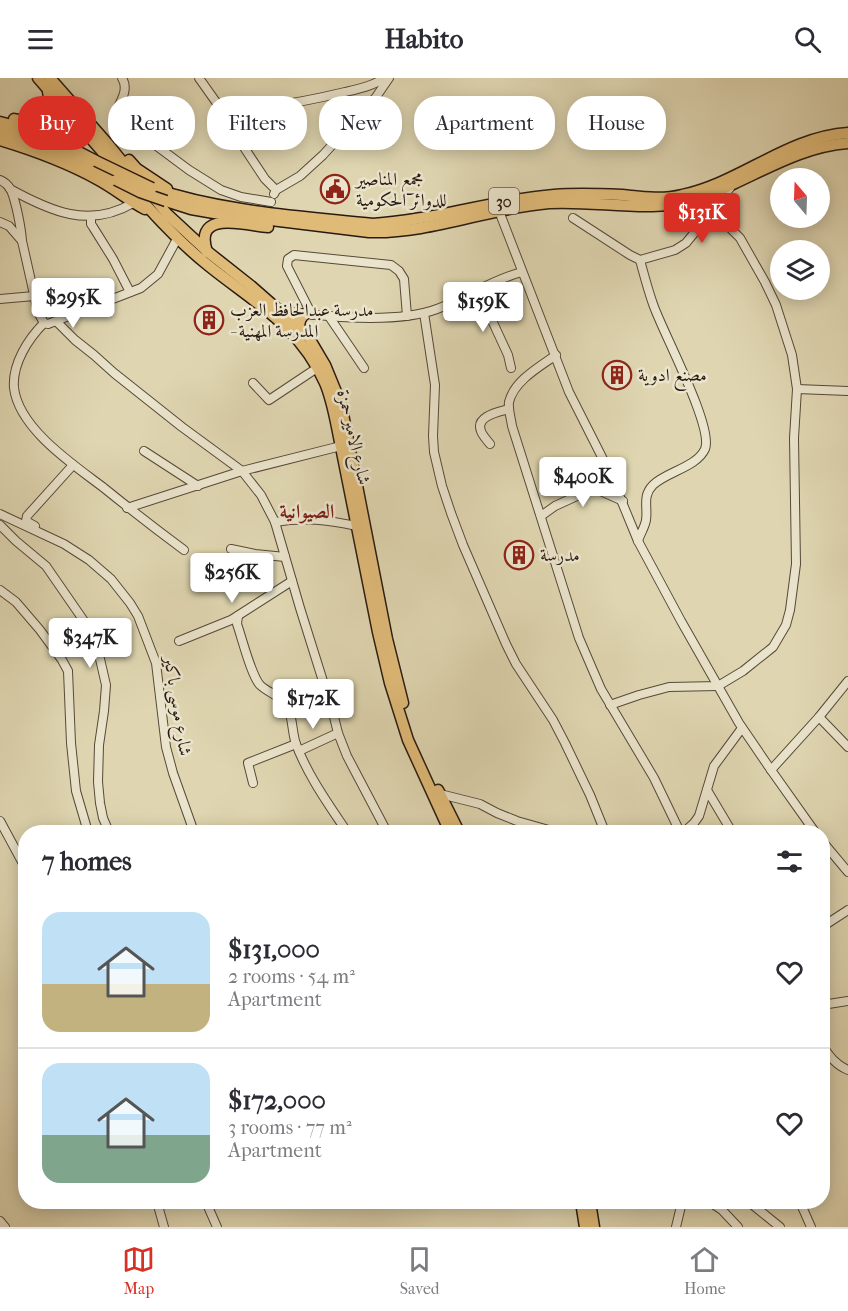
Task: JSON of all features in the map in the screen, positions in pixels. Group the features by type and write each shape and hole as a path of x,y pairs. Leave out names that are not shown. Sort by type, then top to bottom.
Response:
{"main road":[{"name":"شارع الامير حمزة","path":"38,78 49,83 168,214 286,325 309,353 326,385 331,401 378,632 394,698 408,740 447,825"},
{"path":"59,78 137,169 179,197"},
{"name":"شارع الامير حمزة","path":"49,83 107,157 177,239 209,266 280,311 309,338 317,351 340,404 396,675 412,730 456,825"},
{"path":"0,116 32,122 43,118 51,108 49,83"},
{"name":"30","path":"0,122 46,136 152,188 179,197 221,206 271,207 373,224 406,221 524,198 557,194 673,197 698,192 797,146 848,133"},
{"name":"30","path":"0,131 53,149 140,192 191,209 389,233 499,211 557,203 671,206 700,199 806,151 848,143"},
{"path":"0,140 56,159 98,179 133,203 153,213"},
{"path":"208,252 204,240 206,234 211,227 220,222 287,228 309,225"},
{"path":"300,329 299,322 302,316 308,315"},
{"path":"582,1209 585,1227"},
{"path":"591,1209 594,1227"}],"street":[{"path":"122,78 126,86 116,111 119,118 189,170 221,190 271,207 276,190 300,176 323,154 376,97 386,78"},
{"path":"199,78 212,96"},
{"path":"307,100 364,87 386,78"},
{"path":"246,150 265,179 276,190"},
{"path":"0,180 10,189 49,209 72,214 92,217 119,210 133,203"},
{"path":"573,218 640,260 681,247 734,184"},
{"path":"10,189 38,312 44,323"},
{"path":"499,211 569,392 623,501 638,541 742,728 807,823"},
{"path":"610,705 669,687 718,686 743,671 773,647 786,625 790,610 796,564 794,438 797,388 792,355 776,305 746,247 729,227 707,214"},
{"path":"92,217 91,224 130,292"},
{"path":"0,222 9,226 22,241"},
{"path":"44,323 57,322 141,288 158,274 177,239"},
{"path":"308,315 287,266 288,259 294,255 382,263 395,267 404,279 407,316"},
{"path":"638,541 646,522 645,500 653,484 695,459 703,453 706,446 706,435 697,406 653,304 640,260"},
{"path":"266,308 308,315 407,316 424,313 456,301 500,278 522,272"},
{"path":"478,290 508,355 511,368"},
{"path":"0,299 34,296"},
{"path":"424,313 435,385 434,452 442,486 462,545 516,664 553,720 602,825"},
{"path":"328,315 364,368"},
{"path":"57,322 114,374 242,471 261,495 275,522 338,733 347,756 383,825"},
{"path":"44,323 35,332 16,370 14,389 27,418 48,444 127,508 184,550"},
{"path":"556,355 519,384 513,392 509,409 512,426 579,638 601,689 681,825"},
{"path":"253,383 269,400 317,368"},
{"path":"797,388 848,391"},
{"path":"490,444 481,431 481,424 487,415 509,409"},
{"path":"127,508 242,471 341,446"},
{"path":"144,451 198,486"},
{"path":"47,536 26,521 27,516 73,465"},
{"path":"541,516 555,506 592,489 623,501"},
{"name":"شارع موسى باكير","path":"0,514 64,544 89,560 111,579 138,616 156,663 166,747 192,825"},
{"path":"275,522 315,519 357,526"},
{"path":"0,525 46,566 84,621 97,646 106,685 99,745 98,782 106,825"},
{"path":"231,549 285,557"},
{"path":"179,641 238,616 292,580"},
{"path":"0,590 16,602 40,630 68,671 76,791 86,825"},
{"path":"238,616 237,624 253,673 259,684 269,693 281,699 289,708 297,748 318,789 342,825"},
{"path":"771,770 848,681"},
{"path":"819,717 848,747"},
{"path":"692,825 699,816 714,766 742,728"},
{"path":"253,783 248,763 338,733"},
{"path":"707,790 728,825"},
{"path":"440,794 480,804 507,817 533,825"},
{"path":"0,821 18,854"},
{"path":"830,851 848,872"},
{"path":"830,922 848,910"},
{"path":"830,1004 848,1001"},
{"path":"830,1057 839,1066 848,1070"},
{"path":"160,1209 164,1227"},
{"path":"209,1209 217,1227"},
{"path":"676,1227 680,1209"},
{"path":"720,1209 738,1227"},
{"path":"758,1209 780,1227"},
{"path":"803,1209 811,1227"},
{"path":"0,1221 5,1227"}],"place":[{"name":"مجمع المناصير للدوائر الحكومية","path":"335,189"},
{"name":"مدرسة عبدالحافظ العزب - المدرسة المهنية","path":"209,320"},
{"name":"مصنع ادوية","path":"617,375"},
{"name":"مدرسة","path":"519,555"}],"district":[{"name":"الصيوانية","path":"307,511"}]}
